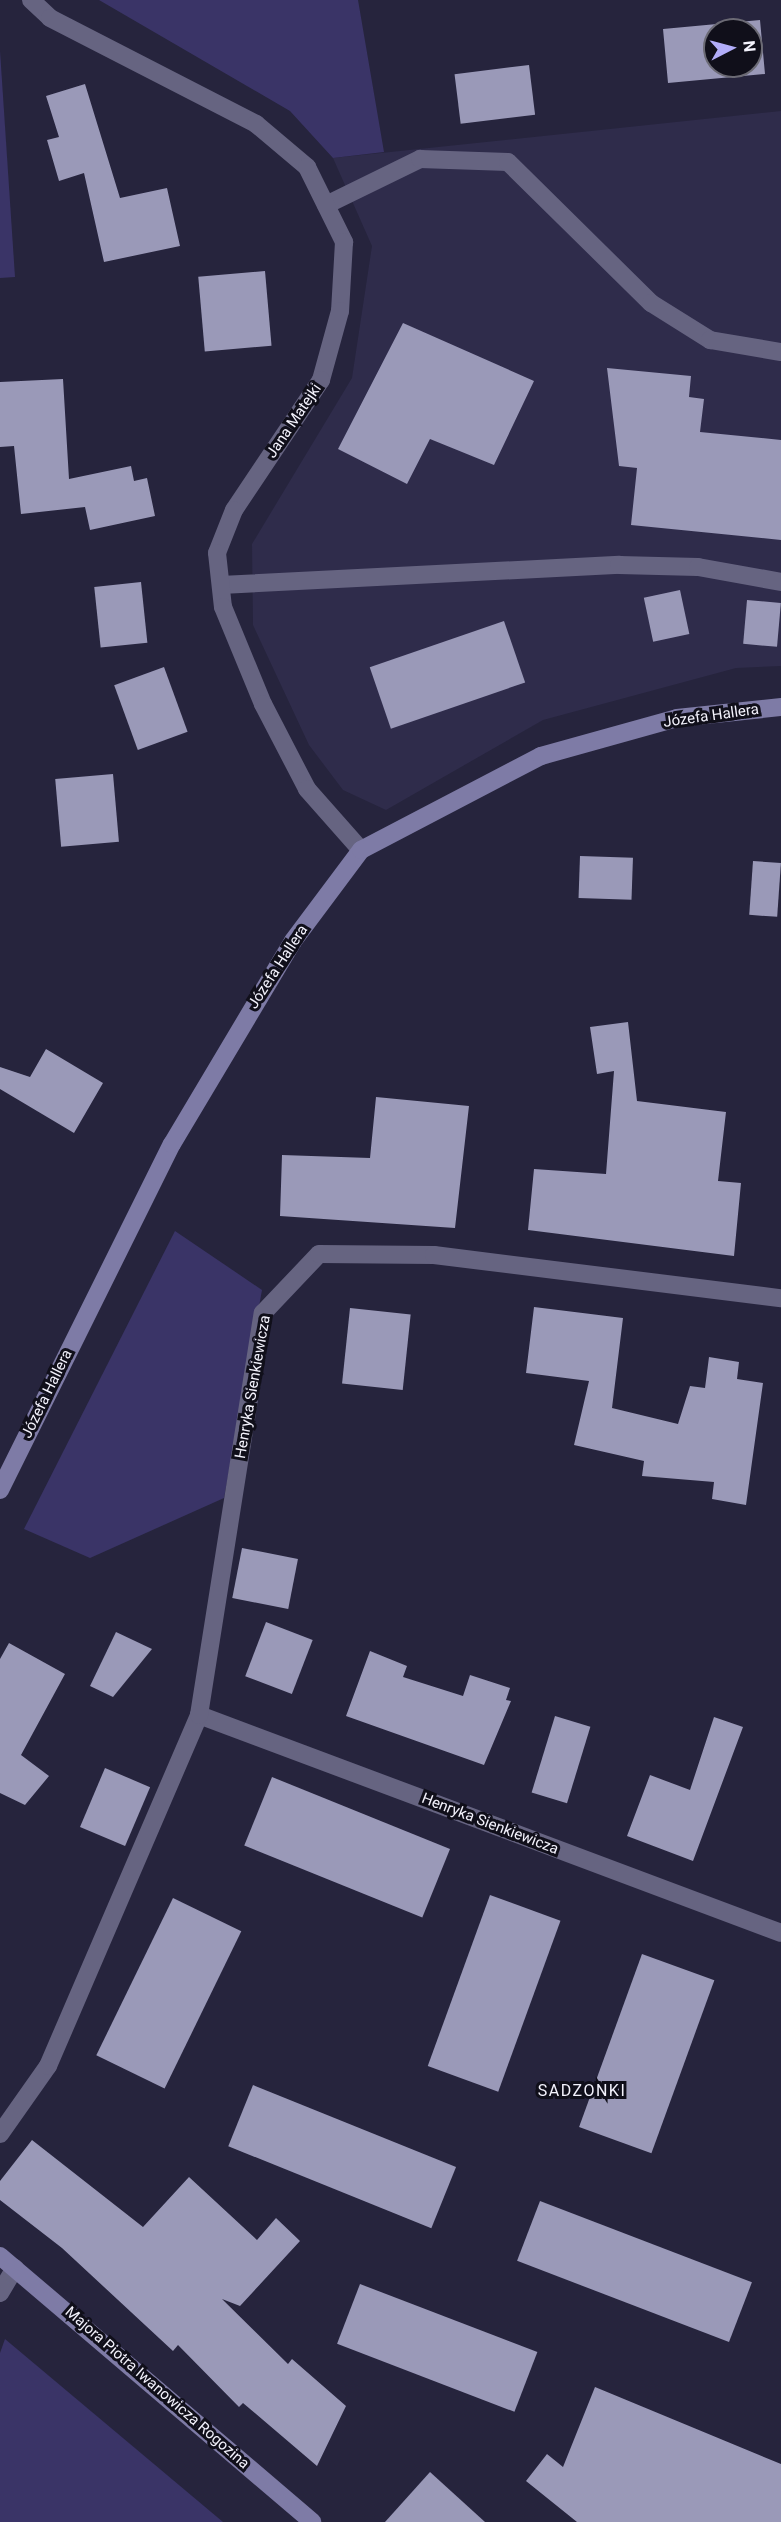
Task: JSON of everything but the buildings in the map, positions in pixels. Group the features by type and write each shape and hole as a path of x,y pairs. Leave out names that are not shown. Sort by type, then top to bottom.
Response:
{"street":[{"name":"Jana Matejki","path":"31,0 50,18 256,123 308,167 344,242 340,311 321,381 234,510 217,553 223,607 263,704 307,789 361,850"},
{"path":"326,205 420,159 508,162 651,303 710,340 781,352"},
{"path":"221,585 620,565 698,567 781,582"},
{"name":"Józefa Hallera","path":"0,1490 171,1144 293,941 361,850 541,756 677,718 781,707"},
{"name":"Henryka Sienkiewicza","path":"0,2134 48,2066 199,1715 263,1313 319,1254 434,1255 781,1298"},
{"name":"Henryka Sienkiewicza","path":"199,1715 781,1933"},
{"name":"Majora Piotra Iwanowicza Rogozina","path":"0,2256 312,2522"},
{"path":"0,2293 15,2268"}],"shaded area":[{"path":"99,0 358,0 384,152 333,158 290,111"},
{"path":"0,51 15,277 0,278"},
{"path":"781,111 781,666 736,668 543,720 386,810 343,790 309,745 253,625 252,544 352,378 372,246 333,158"},
{"path":"175,1231 262,1290 224,1498 90,1558 24,1529"},
{"path":"5,2339 223,2522 0,2522 0,2353"}],"district":[{"name":"SADZONKI","path":"582,2091"}]}
